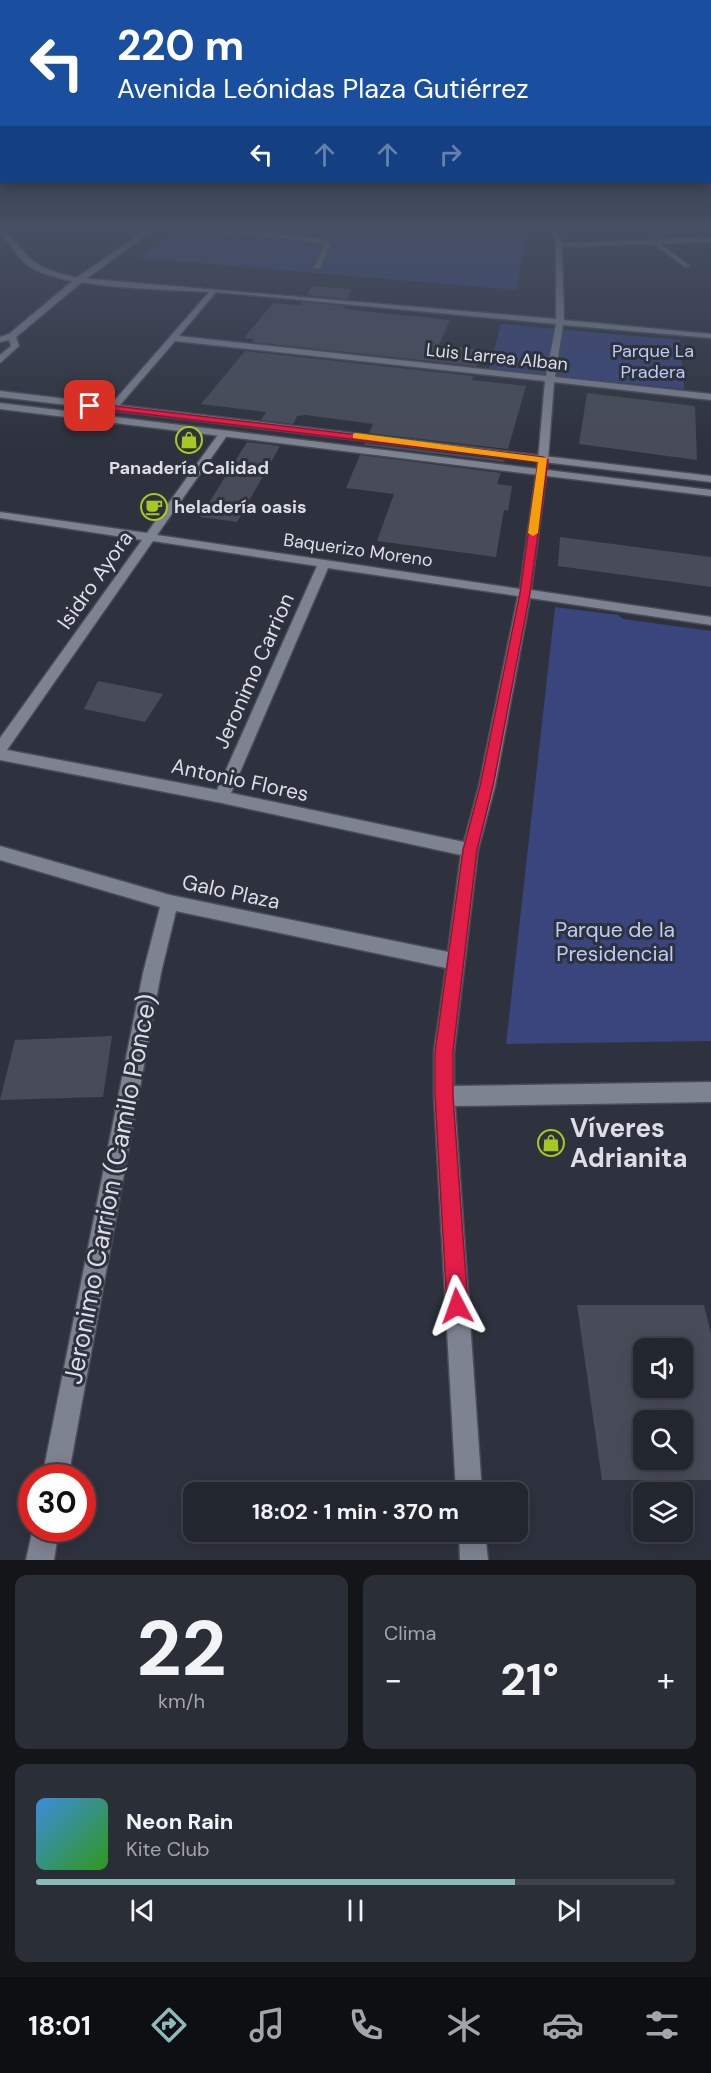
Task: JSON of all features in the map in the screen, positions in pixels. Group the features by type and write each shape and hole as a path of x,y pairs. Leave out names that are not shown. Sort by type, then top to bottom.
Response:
{"street":[{"path":"0,340 12,336 54,301"},
{"path":"104,418 205,301"},
{"path":"331,301 711,336"},
{"path":"468,1482 444,1096 444,1052 470,850 487,786 525,593 542,467 550,380 560,322 560,301"},
{"path":"0,360 15,346 12,336"},
{"name":"Luis Larrea Alban","path":"172,338 711,397"},
{"path":"0,394 112,409 318,431 711,494"},
{"path":"0,405 223,434 542,467 711,479"},
{"name":"Isidro Ayora","path":"0,749 223,434"},
{"name":"Baquerizo Moreno","path":"0,515 711,621"},
{"name":"Jeronimo Carrion","path":"222,797 324,563"},
{"path":"0,720 17,723"},
{"name":"Antonio Flores","path":"0,754 222,797 470,850"},
{"name":"Galo Plaza","path":"0,853 170,902 455,962"},
{"name":"Jeronimo Carrion (Camilo Ponce)","path":"58,1464 152,973 170,902"},
{"path":"444,1096 711,1092"},
{"path":"40,1560 43,1542"},
{"path":"473,1542 474,1560"}],"green space":[{"name":"Parque La Pradera","path":"501,324 680,340 684,389 489,369"},
{"name":"Parque de la Presidencial","path":"555,607 711,631 711,1041 506,1044"}],"building":[{"path":"302,302 345,306 344,309 450,320 439,345 484,350 477,366 252,342 254,339 244,338 273,303 300,305"},
{"path":"245,351 473,376 472,380 526,386 508,449 369,433 373,424 306,415 297,416 293,424 261,420 266,412 201,404"},
{"path":"587,393 695,406 697,460 579,444"},
{"path":"247,442 280,446 237,522 200,517"},
{"path":"365,443 505,460 504,462 364,445"},
{"path":"360,455 501,473 497,484 512,486 508,511 504,510 496,557 377,541 394,494 346,488"},
{"path":"560,537 711,557 711,587 558,566"},
{"path":"98,681 163,694 145,722 84,709"},
{"path":"112,1036 103,1097 0,1100 15,1040"},
{"path":"577,1305 704,1305 711,1334 711,1480 602,1480"}],"slow traffic":[{"path":"356,436 543,460 533,533"}],"place":[{"name":"Panadería Calidad","path":"189,440"},
{"name":"heladería oasis","path":"154,507"},
{"name":"Víveres Adrianita","path":"551,1143"}],"route":[{"path":"90,406 318,431 543,460 525,593 487,786 470,850 444,1052 444,1096 457,1306"}]}
